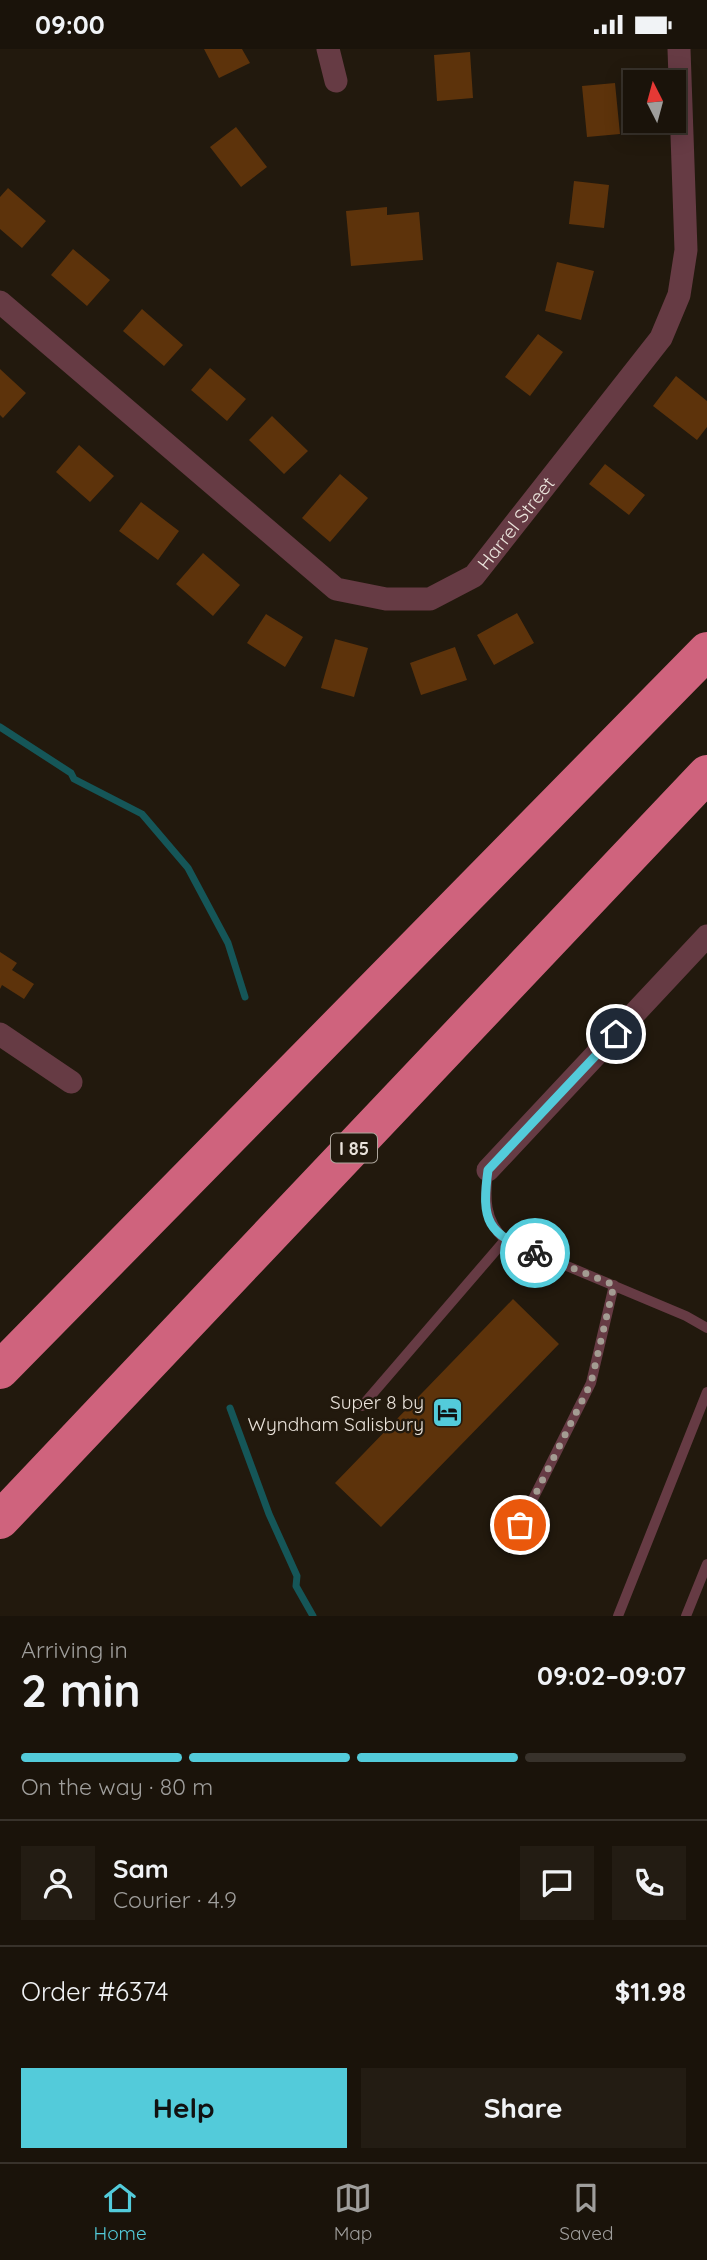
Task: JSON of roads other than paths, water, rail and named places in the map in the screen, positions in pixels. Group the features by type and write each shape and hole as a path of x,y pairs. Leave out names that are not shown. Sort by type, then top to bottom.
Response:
{"highway":[{"path":"0,1370 707,651"},
{"name":"I 85","path":"0,1520 707,774"}],"street":[{"path":"328,49 336,81"},
{"name":"Harrel Street","path":"0,302 336,589 386,599 430,599 474,576 661,338 679,295 686,250 679,49"},
{"path":"488,1170 707,936"},
{"path":"0,1034 71,1082"}],"lane":[{"path":"488,1170 487,1212 493,1229 505,1240 686,1316 707,1328"},
{"path":"362,1405 505,1240"},
{"path":"520,1525 591,1383 614,1285"},
{"path":"618,1616 707,1392"},
{"path":"686,1616 707,1564"}],"waterway":[{"path":"0,727 71,773 74,779 142,814 188,868 228,943 245,997"},
{"path":"230,1408 269,1514 297,1576 296,1586 313,1616"}],"place":[{"name":"Super 8 by Wyndham Salisbury","path":"447,1413"}]}
